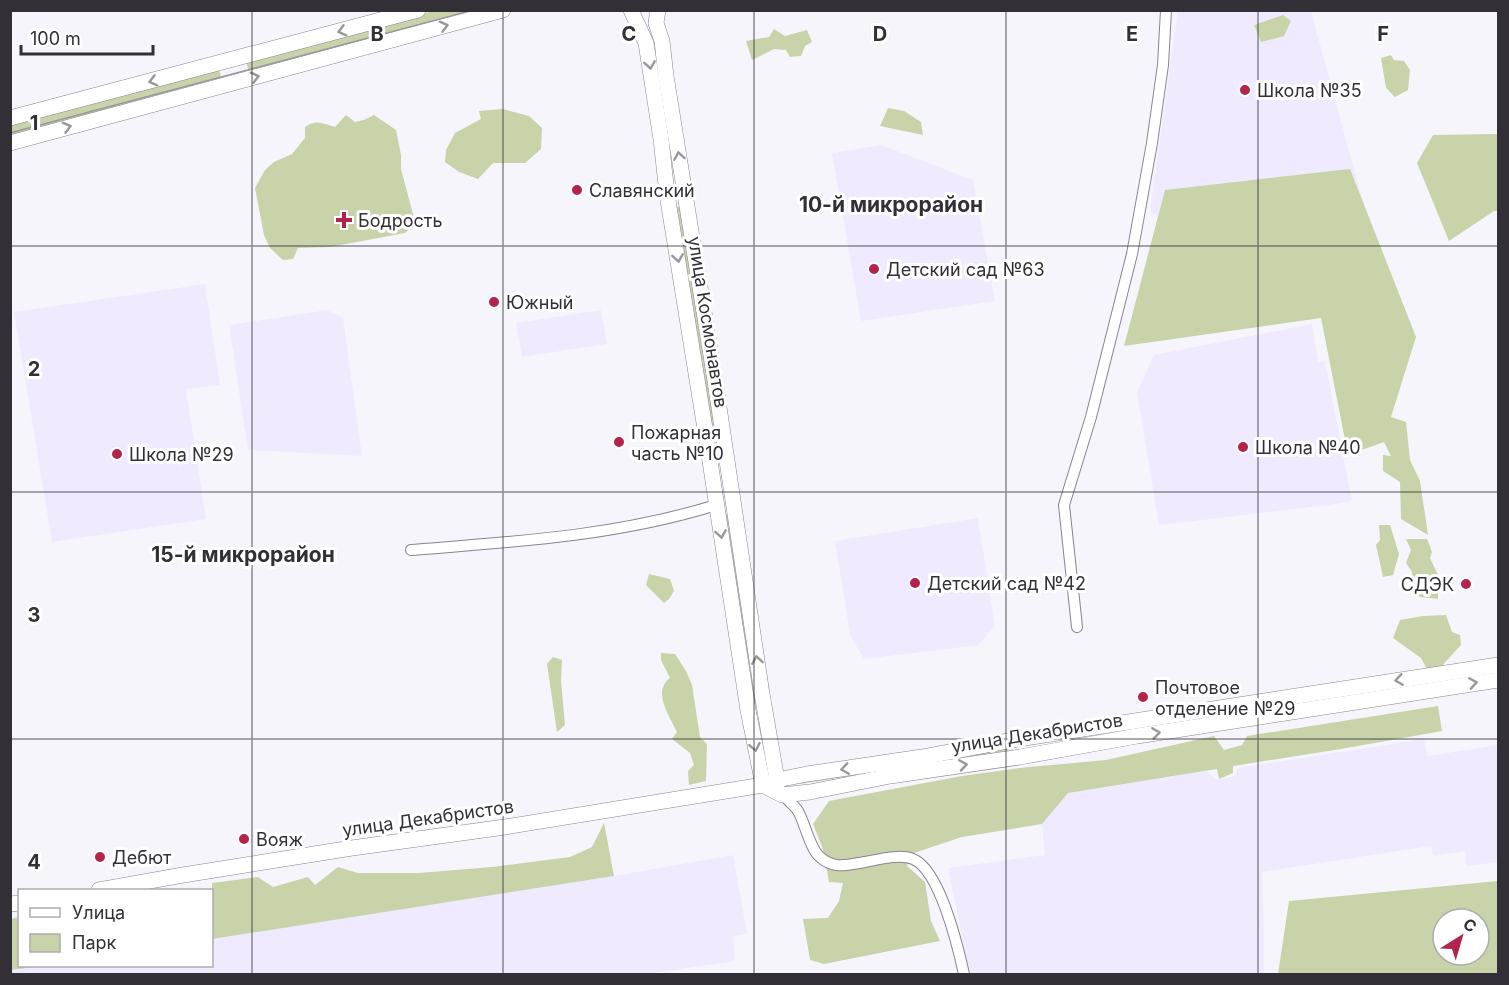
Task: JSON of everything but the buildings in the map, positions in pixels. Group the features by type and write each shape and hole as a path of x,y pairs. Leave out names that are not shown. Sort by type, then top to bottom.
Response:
{"street":[{"path":"10,118 418,10"},
{"path":"10,143 503,10"},
{"name":"улица Космонавтов","path":"631,10 646,43 662,139 667,194 748,710 770,782"},
{"name":"улица Космонавтов","path":"658,10 656,23 662,41 764,707 770,782"},
{"path":"1077,627 1064,504 1091,417 1132,254 1163,65 1166,10"},
{"path":"667,194 685,192"},
{"path":"411,550 518,542 617,530 716,505"},
{"name":"улица Декабристов","path":"782,795 1020,757 1431,683 1498,665"},
{"name":"улица Декабристов","path":"110,889 352,848 504,827 1018,739 1431,683 1498,680"},
{"path":"748,710 764,707"},
{"path":"1018,739 1020,757"},
{"path":"770,782 797,810 817,855 830,865 847,865 894,857 912,858 926,867 943,902 964,975"}],"shaded area":[{"path":"1178,11 1311,11 1367,217 1183,234 1150,211"},
{"path":"881,145 973,180 995,301 861,321 832,153"},
{"name":"Школа №29","path":"205,284 220,385 186,389 206,519 52,542 14,312"},
{"path":"327,310 343,318 362,456 248,450 229,325"},
{"path":"601,310 607,344 522,357 516,323"},
{"name":"Школа №40","path":"1312,324 1318,362 1325,361 1352,501 1159,525 1137,392 1154,355"},
{"name":"Детский сад №42","path":"978,518 995,626 978,645 864,659 850,635 835,541"},
{"path":"1424,739 1428,756 1498,745 1498,862 1466,866 1465,851 1433,856 1431,846 1262,872 1264,974 970,974 948,868 1045,855 1042,824 1067,793 1207,771 1215,779 1219,779 1235,776 1237,768"},
{"path":"733,855 747,934 733,936 735,961 646,974 11,974 10,970 30,967 213,967 213,937 614,876"}],"green space":[{"path":"433,11 487,11 249,74 246,60"},
{"path":"1283,15 1291,21 1284,36 1261,42 1254,25"},
{"path":"774,29 785,36 807,30 812,42 805,46 801,56 790,57 786,50 774,49 752,60 746,41 769,37"},
{"path":"1391,55 1394,60 1404,61 1410,70 1408,90 1395,97 1386,88 1381,58"},
{"path":"219,68 222,81 11,137 11,123"},
{"path":"888,108 904,111 921,122 923,135 880,126"},
{"path":"502,109 529,116 542,128 541,149 525,163 493,163 478,179 459,172 445,162 446,150 455,133 481,119 479,111"},
{"path":"346,115 355,122 374,115 396,130 401,169 414,218 412,227 405,233 330,247 298,248 293,259 283,260 270,248 264,235 255,188 265,170 274,162 292,154 305,138 305,127 316,122 335,127"},
{"path":"1498,134 1498,211 1494,211 1449,241 1417,163 1433,135"},
{"path":"1350,169 1416,337 1391,417 1406,422 1410,460 1420,481 1428,535 1401,519 1400,482 1383,471 1383,455 1391,456 1384,442 1348,455 1321,318 1124,346 1165,190"},
{"path":"682,206 714,425 708,426 677,207"},
{"path":"727,514 758,704 751,705 722,515"},
{"path":"1379,525 1390,525 1399,554 1393,575 1383,577 1376,545 1380,540"},
{"path":"1406,539 1427,539 1432,552 1430,558 1438,575 1438,599 1420,597 1412,590 1412,572 1406,563 1411,550"},
{"path":"649,574 670,579 674,591 664,603 646,585"},
{"path":"1446,615 1452,632 1460,635 1461,645 1440,668 1428,671 1421,658 1393,638 1400,620"},
{"path":"661,653 675,654 692,685 700,737 707,744 706,781 689,785 688,771 694,765 690,753 672,739 677,732 662,697 662,690 670,678 661,660"},
{"path":"553,657 562,660 561,681 565,725 557,732 547,664"},
{"path":"1438,706 1442,731 1233,766 1233,773 1219,779 1217,769 1068,793 1042,824 962,837 911,854 907,866 925,882 931,921 940,941 824,964 810,960 803,919 828,918 839,901 843,883 829,882 823,849 813,824 829,801 962,776 1106,760 1214,736 1224,750 1242,745 1247,736"},
{"path":"1012,746 1013,750 800,784 800,779"},
{"path":"604,823 614,876 213,939 212,883 258,877 273,887 308,877 315,885 338,867 358,873 419,873 570,857 592,847"},
{"path":"1498,881 1498,974 1278,974 1289,901"},
{"path":"18,917 18,967 34,967 11,970 11,919"}],"tram line":[{"path":"10,133 474,10"}],"place":[{"name":"Школа №35","path":"1245,90"},
{"name":"Славянский","path":"577,190"},
{"name":"Бодрость","path":"344,220"},
{"name":"Детский сад №63","path":"874,269"},
{"name":"Южный","path":"494,302"},
{"name":"Пожарная часть №10","path":"619,442"},
{"name":"Школа №40","path":"1243,447"},
{"name":"Школа №29","path":"117,454"},
{"name":"Детский сад №42","path":"915,583"},
{"name":"СДЭК","path":"1466,584"},
{"name":"Почтовое отделение №29","path":"1143,697"},
{"name":"Вояж","path":"244,839"},
{"name":"Дебют","path":"100,857"}],"district":[{"name":"10-й микрорайон","path":"891,204"},
{"name":"15-й микрорайон","path":"243,554"}]}
